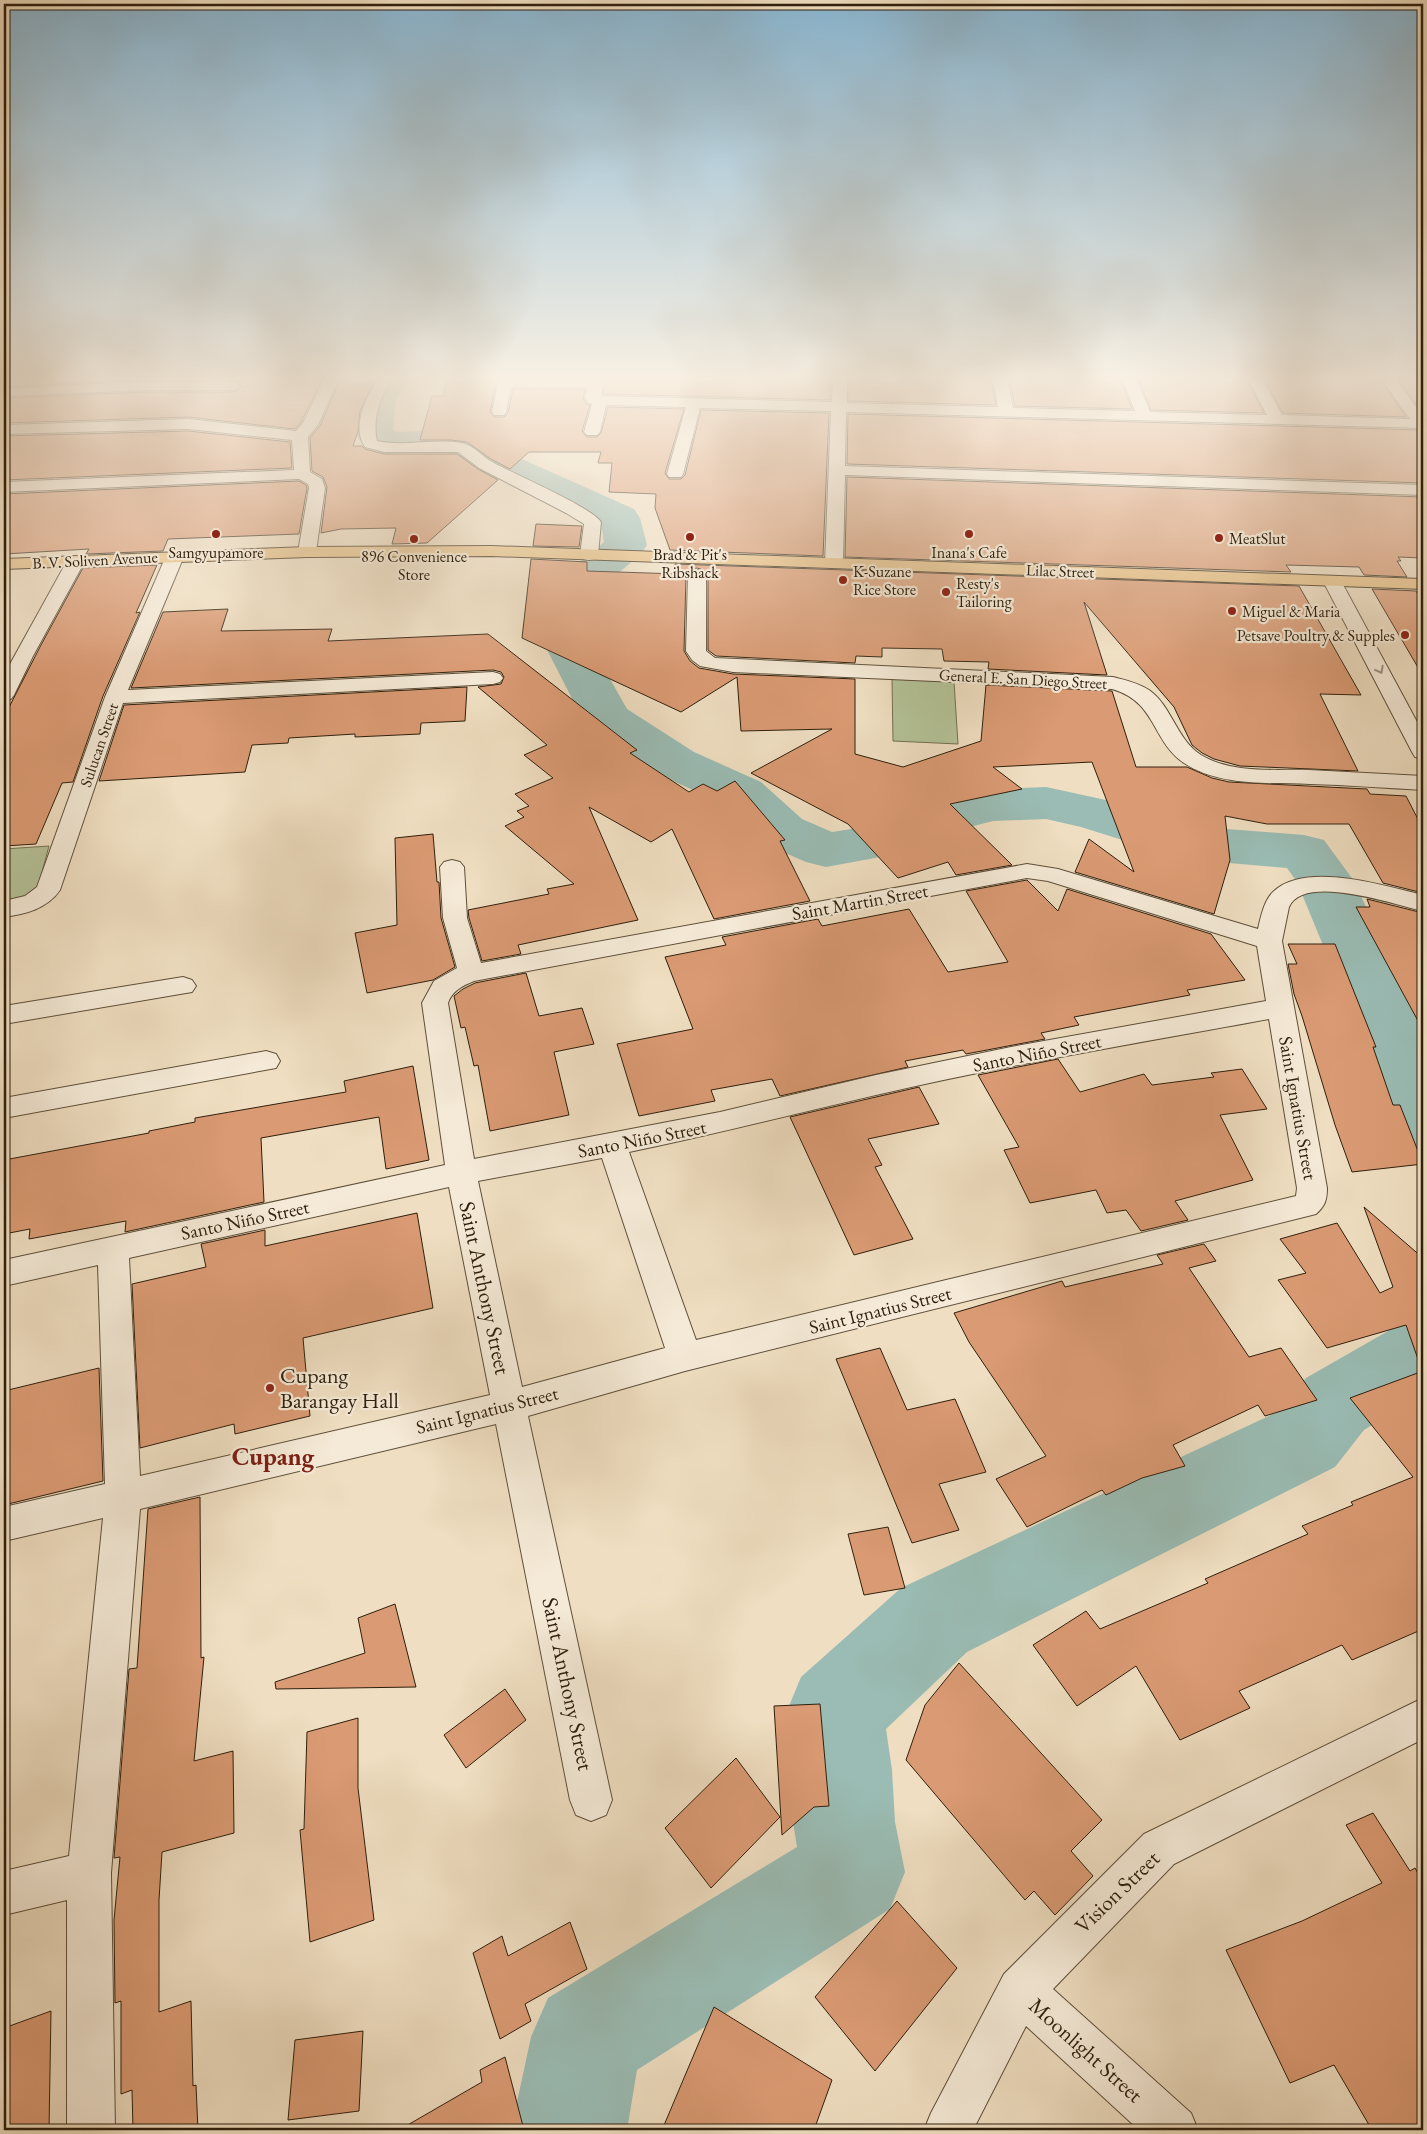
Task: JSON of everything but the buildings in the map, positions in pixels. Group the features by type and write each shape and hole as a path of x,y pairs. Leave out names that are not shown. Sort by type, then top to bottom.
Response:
{"main road":[{"name":"B. V. Soliven Avenue","path":"4,564 307,552 492,551 597,555"},
{"name":"Lilac Street","path":"597,555 1423,584"}],"street":[{"path":"4,488 226,478"},
{"path":"307,552 318,488 316,482 308,478"},
{"path":"510,478 572,509 593,522 597,555"},
{"path":"834,563 836,478"},
{"path":"1059,478 1423,490"},
{"name":"Sulucan Street","path":"4,909 40,899 48,890 115,697 175,556"},
{"path":"4,696 13,657 76,561"},
{"name":"General E. San Diego Street","path":"698,575 696,651 700,659 706,662 733,666 1113,683 1144,696 1156,710 1181,751 1212,768 1242,774 1423,783"},
{"path":"1332,581 1423,752"},
{"path":"115,697 493,678"},
{"path":"1398,704 1423,705"},
{"path":"452,867 459,978"},
{"name":"Saint Martin Street","path":"459,978 1027,872 1050,874 1269,941"},
{"name":"Saint Ignatius Street","path":"4,1524 510,1406 685,1357 1305,1206 1312,1200 1312,1188 1269,941 1272,919 1282,897 1300,886 1312,883 1349,886 1423,903"},
{"name":"Saint Anthony Street","path":"459,978 436,996 435,1003 461,1173 592,1800"},
{"path":"4,1015 183,986"},
{"name":"Santo Niño Street","path":"4,1272 461,1173 720,1123 876,1085 1011,1057 1280,1008"},
{"path":"4,1108 266,1061"},
{"path":"612,1145 685,1357"},
{"path":"91,2130 89,1873 123,1495 113,1249"},
{"name":"Vision Street","path":"948,2130 1020,1990 1159,1849 1423,1718"},
{"path":"4,1894 89,1873"},
{"name":"Moonlight Street","path":"1020,1990 1174,2130"}],"green space":[{"path":"892,679 954,682 958,744 893,741"},
{"path":"49,846 38,887 26,898 4,901 4,849"}],"waterway":[{"path":"531,478 620,518 626,545 585,579 568,606 566,642 607,718 676,763 742,793 782,831 826,850 882,841 943,817 993,805 1046,803 1096,814 1183,842 1304,852 1325,881 1363,967 1398,1024 1397,1078 1423,1127"},
{"path":"569,2130 587,2037 853,1872 844,1822 843,1770 835,1711 934,1620 1305,1440 1335,1404 1423,1351"}],"place":[{"name":"Samgyupamore","path":"216,534"},
{"name":"Inana's Cafe","path":"969,534"},
{"name":"Brad & Pit's Ribshack","path":"690,537"},
{"name":"MeatSlut","path":"1219,538"},
{"name":"896 Convenience Store","path":"414,539"},
{"name":"K-Suzane Rice Store","path":"843,580"},
{"name":"Resty's Tailoring","path":"946,592"},
{"name":"Miguel & Maria","path":"1232,611"},
{"name":"Petsave Poultry & Supples","path":"1405,635"},
{"name":"Cupang Barangay Hall","path":"270,1388"}],"district":[{"name":"Cupang","path":"273,1456"}]}
